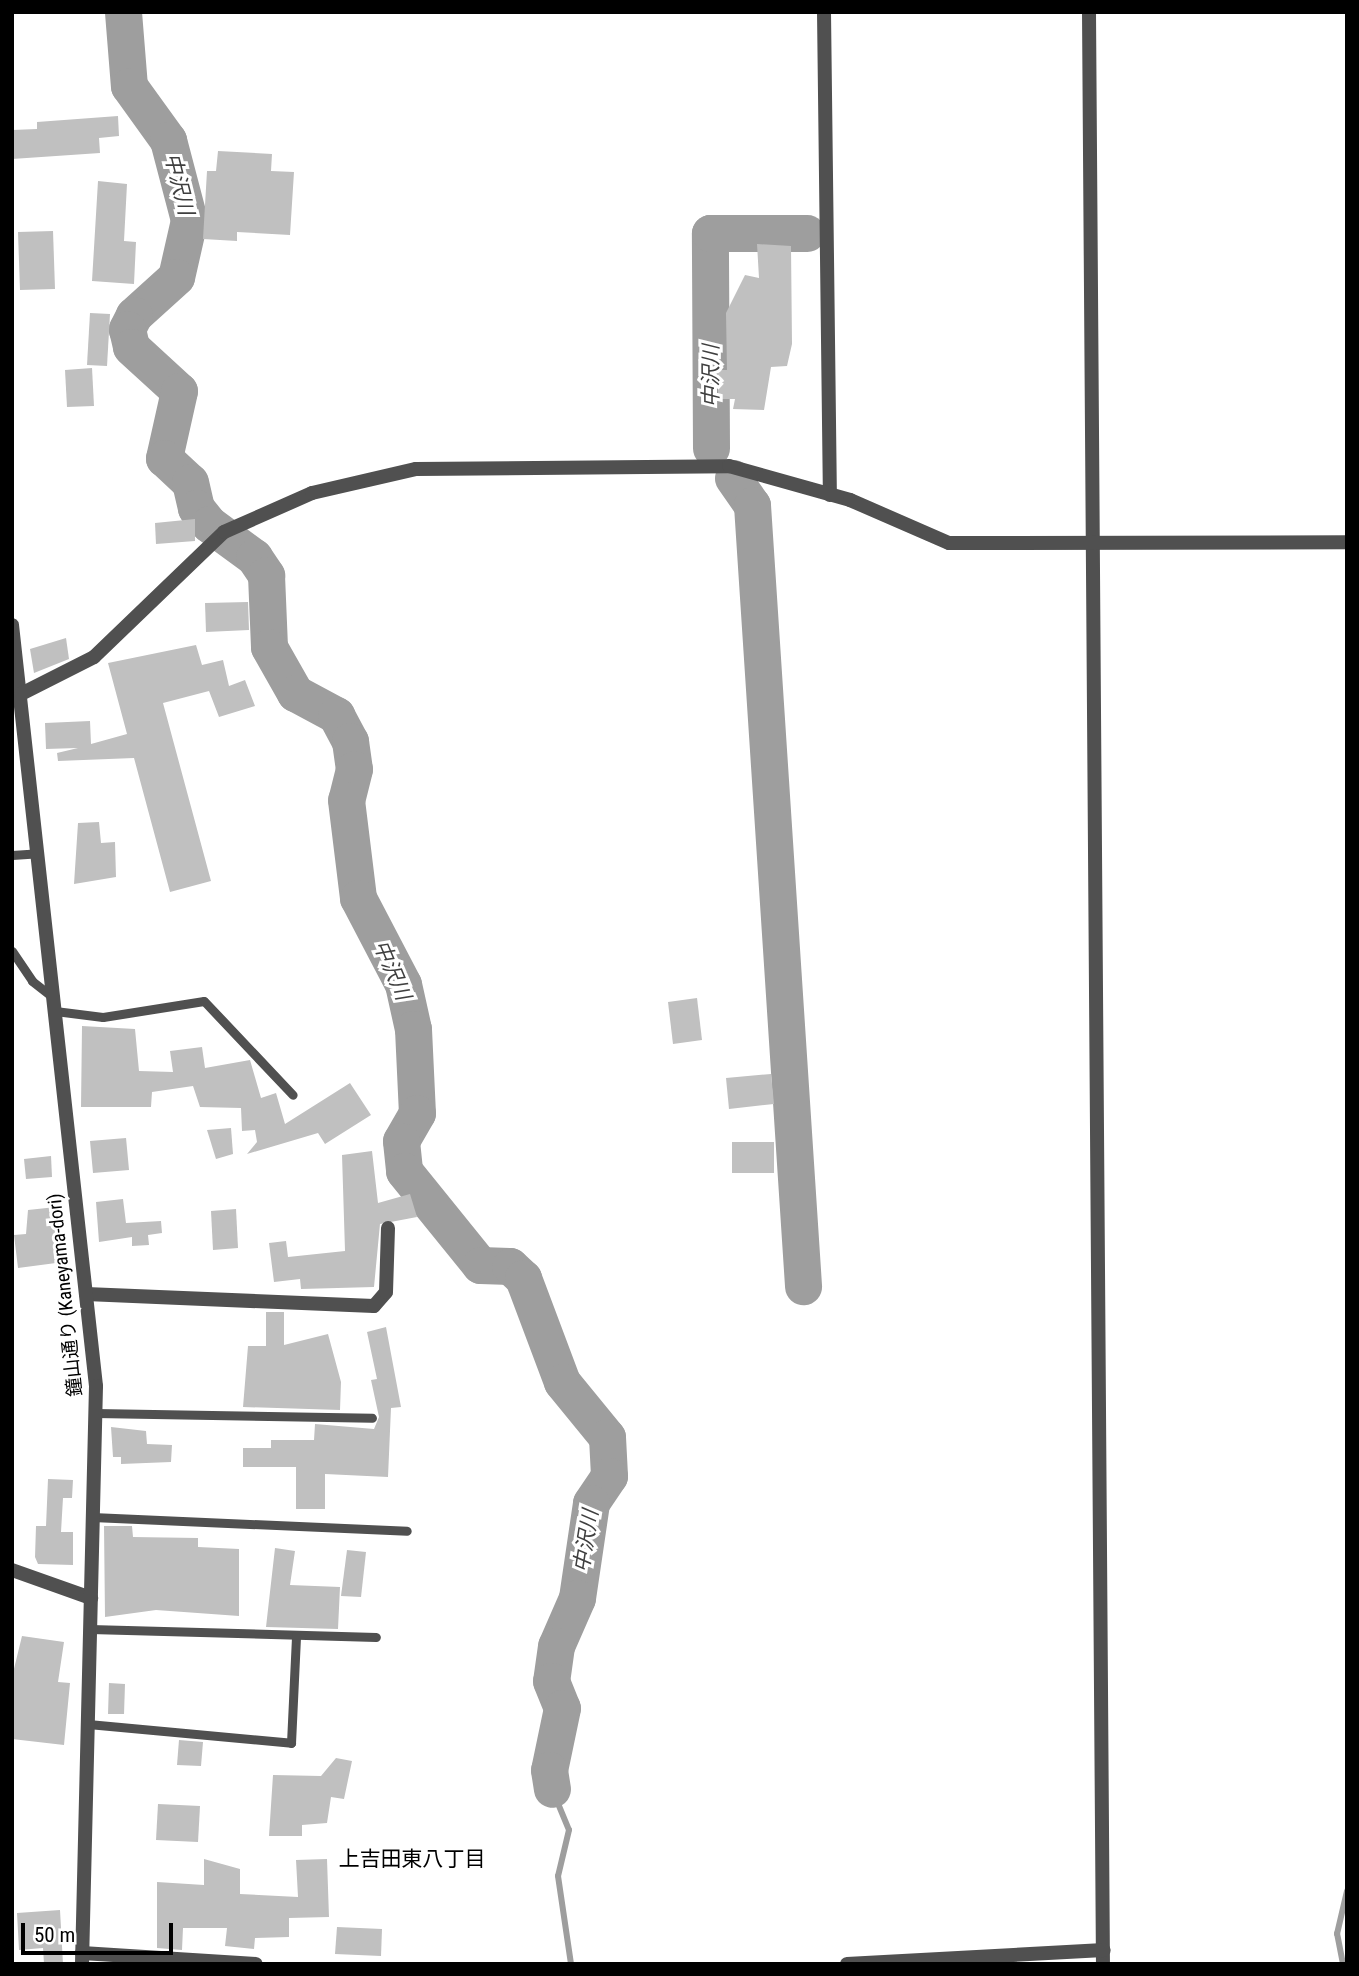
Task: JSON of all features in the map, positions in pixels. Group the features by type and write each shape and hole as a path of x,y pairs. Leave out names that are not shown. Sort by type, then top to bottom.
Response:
{"street":[{"path":"824,12 830,495"},
{"path":"847,1964 1103,1957 1089,12"},
{"path":"16,696 103,649 224,532 312,493 416,469 729,466 830,495 949,542 1347,542"},
{"name":"鐘山通り (Kaneyama-dori)","path":"12,625 16,696 38,853 86,1294 95,1413 82,1958"},
{"path":"86,1294 374,1306 386,1292 388,1228"},
{"path":"12,1570 91,1598"},
{"path":"82,1958 256,1964"}],"lane":[{"path":"12,855 38,853"},
{"path":"12,951 32,981 55,1004 103,1017 204,1001 293,1095"},
{"path":"95,1413 372,1418"},
{"path":"92,1517 407,1531"},
{"path":"90,1629 376,1637"},
{"path":"88,1724 291,1743 296,1634"}],"building":[{"path":"118,116 119,136 99,138 100,153 12,159 12,130 37,129 37,122"},
{"path":"218,151 272,154 271,171 294,172 290,235 237,232 237,241 203,239 207,171 216,171"},
{"path":"98,181 127,184 124,241 136,242 134,284 92,281"},
{"path":"53,231 55,289 20,290 18,232"},
{"path":"757,244 791,246 792,344 787,366 771,367 764,410 733,409 735,399 718,399 718,370 727,370 726,313 745,275 759,278"},
{"path":"90,313 110,314 107,366 87,365"},
{"path":"92,368 94,406 67,407 65,370"},
{"path":"195,519 195,541 156,544 155,523"},
{"path":"248,602 249,630 206,632 205,603"},
{"path":"66,638 69,659 34,673 30,649"},
{"path":"196,645 202,665 223,660 229,686 245,680 255,706 219,717 209,691 163,703 211,881 170,892 134,758 58,761 57,753 78,748 46,749 45,723 90,721 91,744 127,734 108,663"},
{"path":"99,822 101,843 115,842 116,877 74,884 78,823"},
{"path":"697,998 702,1040 673,1044 668,1002"},
{"path":"82,1026 135,1029 139,1071 173,1072 170,1051 202,1047 205,1068 250,1060 261,1098 276,1093 285,1124 350,1083 371,1115 325,1144 318,1133 247,1154 257,1142 255,1130 242,1131 241,1108 200,1107 193,1086 152,1092 151,1107 81,1107"},
{"path":"771,1074 774,1104 729,1109 726,1078"},
{"path":"231,1128 233,1154 216,1159 207,1130"},
{"path":"126,1138 129,1170 93,1173 90,1141"},
{"path":"732,1142 774,1142 774,1173 732,1173"},
{"path":"372,1151 378,1203 410,1194 417,1217 380,1224 374,1287 301,1289 300,1279 274,1282 269,1243 286,1241 288,1257 345,1251 342,1155"},
{"path":"51,1156 52,1177 26,1179 24,1159"},
{"path":"123,1199 126,1223 161,1221 162,1233 148,1235 149,1245 132,1246 132,1237 99,1242 96,1202"},
{"path":"56,1207 56,1263 18,1268 14,1235 26,1234 28,1210"},
{"path":"236,1209 238,1248 213,1250 211,1211"},
{"path":"266,1312 284,1312 284,1345 328,1334 341,1382 340,1410 243,1407 248,1346 266,1346"},
{"path":"386,1327 401,1407 391,1408 388,1477 325,1474 325,1509 296,1509 296,1467 243,1467 243,1448 271,1448 271,1440 314,1440 315,1424 374,1429 379,1417 371,1380 377,1379 367,1332"},
{"path":"111,1427 146,1431 147,1444 172,1445 171,1462 121,1464 121,1457 113,1457"},
{"path":"48,1479 73,1480 72,1498 63,1498 61,1532 73,1532 73,1565 38,1564 35,1557 36,1526 46,1526"},
{"path":"104,1526 132,1526 133,1537 198,1538 198,1547 239,1549 239,1616 156,1610 105,1617"},
{"path":"275,1548 295,1551 290,1585 340,1587 338,1629 266,1627"},
{"path":"347,1550 366,1552 361,1597 341,1596"},
{"path":"22,1636 64,1642 58,1682 70,1683 64,1745 12,1739 12,1677"},
{"path":"109,1683 125,1684 124,1714 108,1714"},
{"path":"179,1740 203,1742 201,1766 177,1765"},
{"path":"336,1758 352,1761 344,1799 331,1797 327,1823 302,1825 302,1836 269,1836 273,1775 321,1776"},
{"path":"158,1804 200,1806 198,1842 156,1840"},
{"path":"204,1859 240,1869 240,1894 298,1897 296,1860 327,1859 329,1917 289,1918 289,1937 255,1938 254,1949 225,1946 227,1928 183,1928 182,1950 157,1948 157,1882 204,1885"},
{"path":"60,1910 63,1964 44,1964 43,1948 19,1950 17,1913"},
{"path":"337,1927 382,1929 381,1956 335,1954"}],"waterway":[{"name":"中沢川","path":"123,12 129,86 168,140 189,220 176,277 134,315 127,329 131,347 179,391 164,458 190,482 196,508 209,524 254,557 266,575 269,647 295,693 336,715 350,741 354,769 346,800 358,898 403,984 413,1029 417,1113 401,1141 404,1171 480,1265 510,1266 523,1278 562,1382 607,1437 609,1476 591,1503 577,1598 556,1646 551,1681 562,1708 549,1770 552,1789"},
{"name":"中沢川","path":"711,448 710,233 807,233"},
{"name":"中沢川","path":"733,478 752,505 803,1286"},
{"name":"中沢川","path":"552,1789 569,1830 558,1876 571,1964"},
{"name":"中沢川","path":"1343,1964 1337,1934 1347,1891"}],"district":[{"name":"上吉田東八丁目","path":"412,1859"}]}
